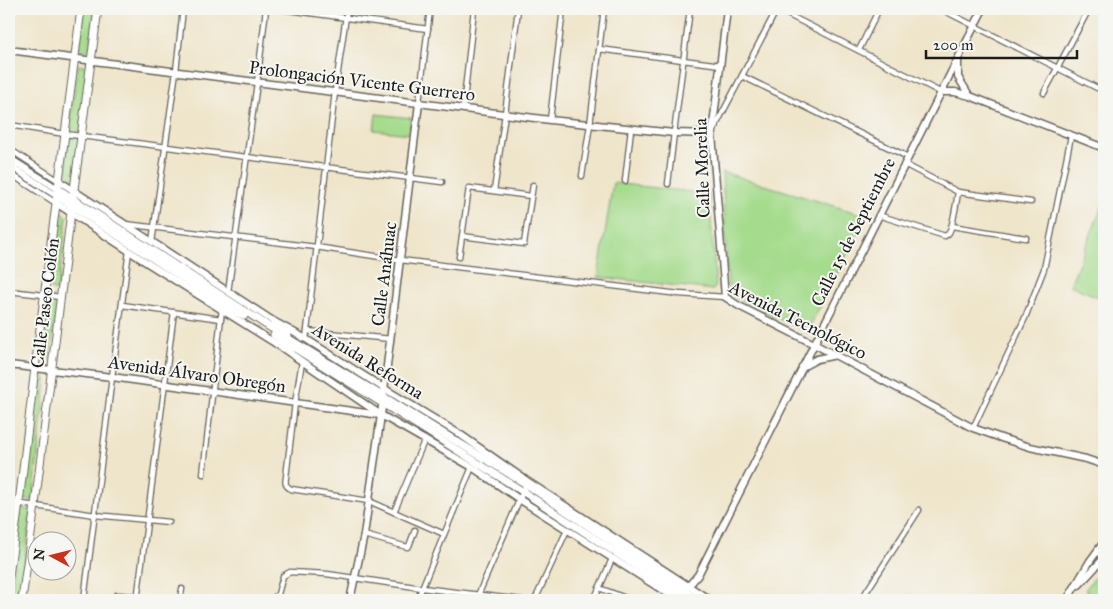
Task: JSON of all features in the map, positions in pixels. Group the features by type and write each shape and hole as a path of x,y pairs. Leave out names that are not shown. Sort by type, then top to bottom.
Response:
{"main road":[{"name":"Calle Paseo Colón","path":"9,576 81,9"},
{"name":"Calle Paseo Colón","path":"22,600 98,9"},
{"name":"Avenida Reforma","path":"58,193 383,401 682,596 698,600"},
{"path":"273,321 296,346"},
{"path":"278,345 296,346"},
{"name":"Avenida Reforma","path":"383,401 526,482 682,596"},
{"path":"462,453 472,467"}],"street":[{"path":"152,242 183,9"},
{"path":"203,474 221,319 236,236 266,9"},
{"path":"281,9 428,29"},
{"path":"306,339 347,9"},
{"name":"Calle Anáhuac","path":"350,600 364,535 385,389 430,9"},
{"path":"463,109 474,9"},
{"path":"494,191 518,9"},
{"path":"550,120 563,9"},
{"path":"582,176 604,9"},
{"path":"668,184 690,9"},
{"name":"Calle Morelia","path":"725,297 712,134 728,9"},
{"path":"712,134 777,9 940,92 955,92 970,96 1104,148"},
{"path":"859,50 879,9"},
{"path":"941,9 1097,88"},
{"name":"Calle 15 de Septiembre","path":"682,596 701,568 983,9"},
{"path":"1044,93 1089,9"},
{"path":"599,49 721,65"},
{"name":"Prolongación Vicente Guerrero","path":"9,50 590,125 674,133 712,134"},
{"path":"958,58 958,77 970,96"},
{"path":"742,76 908,157"},
{"path":"9,125 65,134 442,182"},
{"path":"624,181 631,129"},
{"path":"973,428 1025,318 1044,269 1071,136"},
{"name":"Avenida Reforma","path":"9,150 58,193"},
{"name":"Avenida Reforma","path":"9,158 58,193"},
{"path":"904,164 958,192 1032,202"},
{"name":"Avenida Reforma","path":"9,165 73,202 124,224 152,242 278,345 302,362 381,415 472,467 612,559 682,596 710,600"},
{"name":"Avenida Reforma","path":"9,173 58,193"},
{"path":"462,236 524,244 533,185"},
{"path":"459,257 469,188 531,196"},
{"path":"878,215 948,236 952,226 958,192"},
{"name":"Avenida Reforma","path":"73,202 129,251 225,301 246,302 273,321 306,339 461,435 526,482"},
{"name":"Avenida Tecnológico","path":"124,224 236,236 400,260 679,294 725,297 973,428 1030,447 1086,458 1104,465"},
{"path":"952,226 1026,238"},
{"path":"84,600 129,251"},
{"path":"9,291 61,297"},
{"path":"122,305 221,319"},
{"path":"117,595 136,596 138,593 174,312"},
{"path":"306,331 391,339"},
{"path":"802,367 817,359 836,355"},
{"path":"302,362 285,483 287,487 369,501 444,534"},
{"name":"Avenida Álvaro Obregón","path":"9,365 112,377 381,415"},
{"path":"394,512 425,439"},
{"path":"417,600 472,467"},
{"path":"476,600 526,482"},
{"path":"9,502 95,515 169,522"},
{"path":"861,600 918,510"},
{"path":"364,535 408,547 415,530"},
{"path":"535,600 567,530"},
{"path":"1067,600 1090,561 1104,542"},
{"path":"1071,593 1104,558"},
{"path":"594,600 612,559"},
{"path":"272,600 278,594 282,576 290,572 327,574 522,600"},
{"path":"599,588 631,600"},
{"path":"180,600 182,589"}],"green space":[{"path":"84,9 95,9 90,48 87,51 81,50 79,46"},
{"path":"78,65 89,67 74,186 62,180"},
{"path":"376,114 411,118 409,134 374,130"},
{"path":"722,172 867,216 807,332 734,297 728,285"},
{"path":"613,183 709,194 716,286 713,290 598,277"},
{"path":"1104,202 1104,300 1070,285"},
{"path":"61,213 67,217 58,288 54,291 49,287 57,216"},
{"path":"47,300 57,301 50,358 44,362 39,357"},
{"path":"42,376 46,378 46,382 33,500 22,500 36,380"},
{"path":"21,508 31,510 20,600 9,600"},
{"path":"1104,566 1104,600 1101,600 1085,590"}]}
